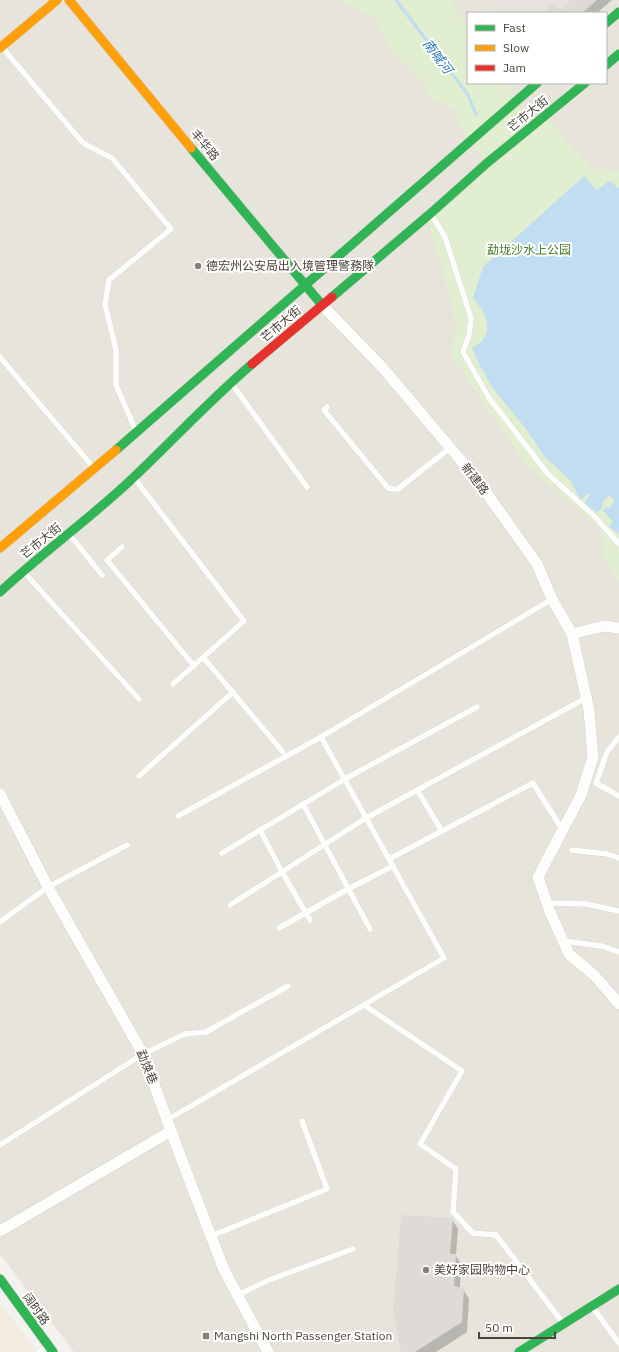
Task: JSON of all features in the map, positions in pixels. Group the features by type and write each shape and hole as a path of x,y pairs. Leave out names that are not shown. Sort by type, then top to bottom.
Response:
{"main road":[{"path":"1,47 57,0"},
{"name":"丰华路","path":"69,0 322,305"},
{"path":"607,22 619,12"},
{"path":"607,64 619,54"},
{"name":"芒市大街","path":"0,548 94,469 536,84"},
{"name":"芒市大街","path":"0,592 133,478 231,382 431,213 487,163 584,84"},
{"name":"阔时路","path":"0,1279 51,1349"},
{"path":"519,1352 619,1289"}],"street":[{"name":"新建路","path":"322,305 382,367 475,477 537,564 552,599 572,634 587,698 593,757 581,795 538,877 546,903 568,954 594,975 619,1004"},
{"path":"572,634 604,626 619,628"},
{"name":"勐焕巷","path":"0,794 48,887 143,1054 224,1270 268,1352"},
{"path":"0,1232 171,1131"}],"lane":[{"path":"1,47 83,143 112,158 171,229 109,280 105,304 116,350 116,385 136,432"},
{"path":"431,213 445,237 471,318 469,336 463,352 488,398 548,474 594,516 619,544"},
{"path":"0,357 94,469"},
{"path":"231,382 308,487"},
{"path":"327,407 324,410 388,488 394,490 398,489 450,448"},
{"path":"133,478 244,621 173,684"},
{"path":"69,534 102,575"},
{"path":"122,547 107,560 194,666"},
{"path":"23,571 139,699"},
{"path":"178,816 321,737 552,599"},
{"path":"203,657 283,752"},
{"path":"139,776 233,692"},
{"path":"230,905 366,818 587,698"},
{"path":"222,853 345,779 477,707"},
{"path":"167,1120 444,958 321,737"},
{"path":"618,739 607,752 596,783 619,796"},
{"path":"389,859 532,783 562,829"},
{"path":"417,790 442,831"},
{"path":"303,804 370,929"},
{"path":"260,830 310,920"},
{"path":"0,922 48,887 127,845"},
{"path":"572,850 606,854 619,858"},
{"path":"279,928 348,889 393,866"},
{"path":"546,903 586,904 619,911"},
{"path":"562,941 602,946 619,952"},
{"path":"0,1145 143,1054 185,1034 206,1032 288,986"},
{"path":"364,1005 462,1071 420,1144 456,1169 453,1212 473,1233 496,1235 564,1324"},
{"path":"211,1236 327,1189 302,1121"},
{"path":"238,1295 269,1280 353,1249"},
{"path":"592,1306 619,1343"},
{"path":"39,1352 51,1349"}],"shaded area":[{"path":"0,0 619,0 619,1352 74,1352 0,1254"},
{"path":"502,0 571,0 560,10 554,4 544,12 488,12"},
{"path":"0,1303 37,1352 0,1352"}],"green space":[{"name":"勐垅沙水上公园","path":"340,0 450,0 467,26 467,84 505,84 537,125 546,117 576,152 593,168 619,171 619,581 606,564 600,529 525,463 452,357 456,324 442,267 426,216 489,167 457,123 455,109 430,99 424,82 390,51 377,20"}],"water":[{"path":"584,176 597,190 609,181 619,188 619,534 609,526 613,521 603,511 606,507 608,509 615,501 609,495 602,503 604,505 597,513 585,503 590,495 588,493 581,500 570,480 544,456 527,430 495,391 480,366 472,348 483,340 487,327 487,322 483,311 473,298 483,267"}],"building":[{"path":"571,0 597,0 583,12 544,12 554,3 560,10"},
{"name":"美好家园购物中心","path":"401,1215 453,1218 450,1254 456,1254 454,1286 464,1288 462,1322 415,1352 401,1352 393,1310"}],"waterway":[{"name":"南喊河","path":"396,0 468,95 476,114"}],"traffic: fast":[{"path":"607,22 619,12"},
{"path":"607,64 619,54"},
{"path":"116,450 536,84"},
{"path":"332,297 431,213 487,163 584,84"},
{"path":"191,148 322,305"},
{"path":"0,592 118,492 252,364"},
{"path":"0,1279 53,1352"},
{"path":"519,1352 619,1289"}],"traffic: slow":[{"path":"0,48 57,0"},
{"path":"69,0 191,148"},
{"path":"0,548 116,450"}],"traffic: jam":[{"path":"252,364 332,297"}],"place":[{"name":"德宏州公安局出入境管理警務隊","path":"198,266"},
{"name":"美好家园购物中心","path":"426,1270"},
{"name":"Mangshi North Passenger Station","path":"206,1336"}]}
